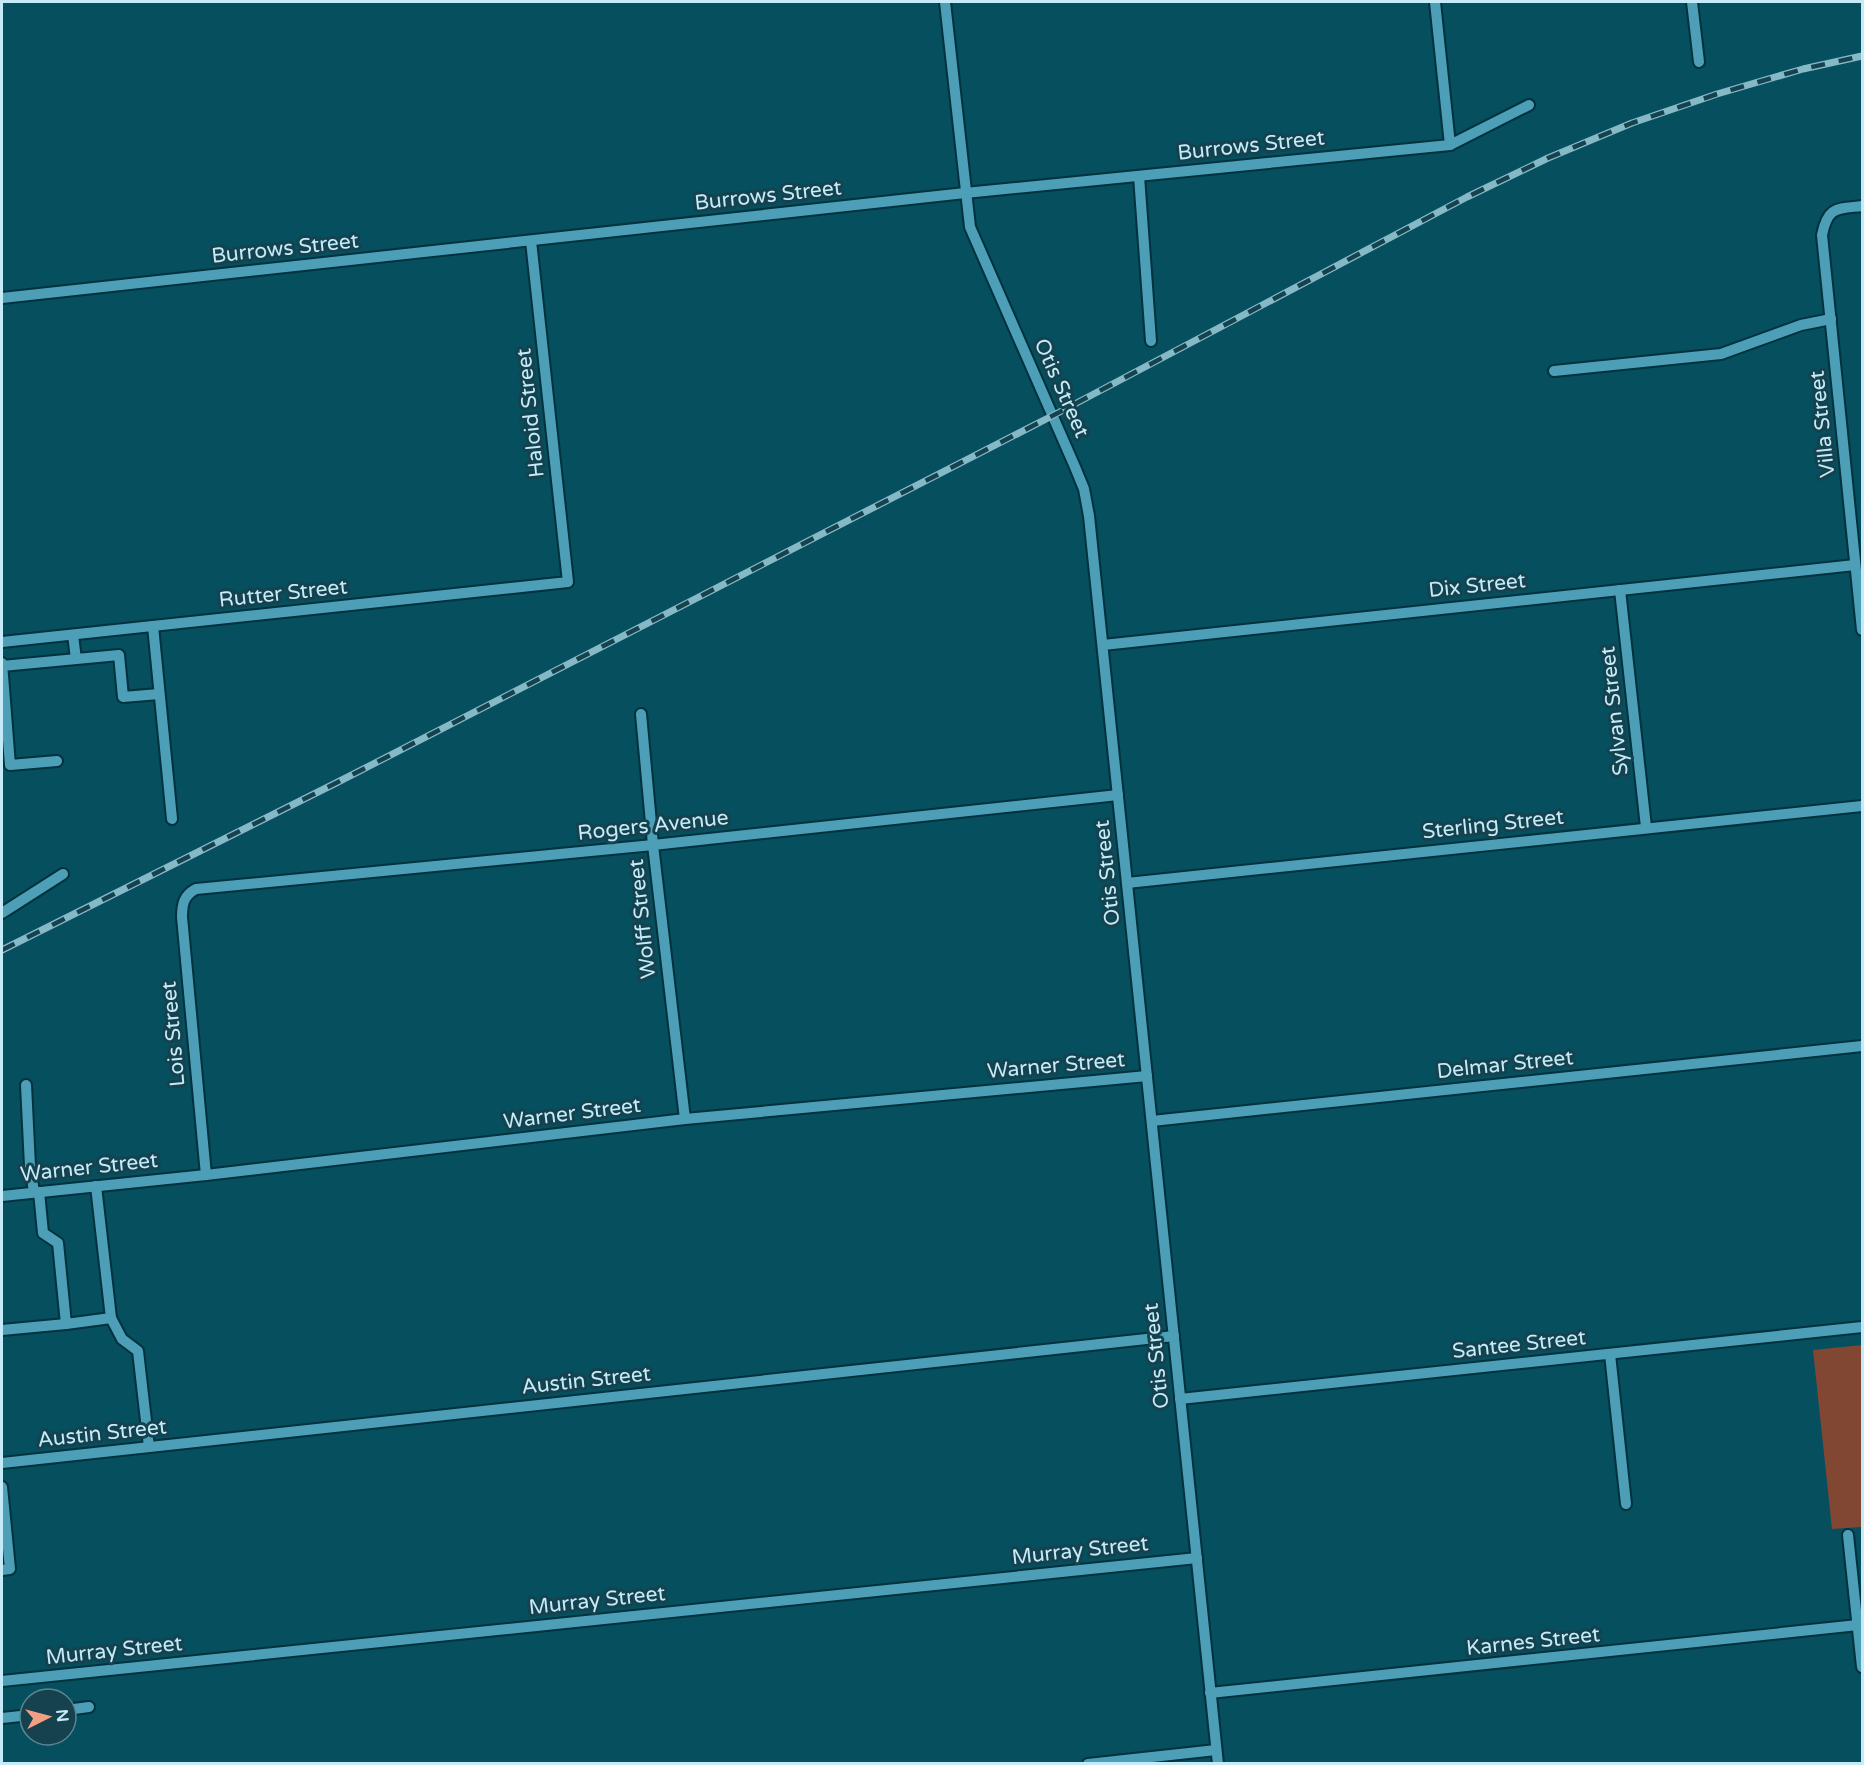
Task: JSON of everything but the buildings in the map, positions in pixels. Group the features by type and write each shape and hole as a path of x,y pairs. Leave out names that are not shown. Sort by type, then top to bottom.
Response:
{"street":[{"name":"Otis Street","path":"945,2 968,220 1084,489 1089,516 1218,1764"},
{"path":"1435,2 1449,145"},
{"path":"1692,2 1699,62"},
{"name":"Burrows Street","path":"2,298 965,193 1449,145 1529,105"},
{"path":"1139,176 1151,341"},
{"name":"Villa Street","path":"1863,206 1842,208 1829,215 1825,219 1822,234 1863,630"},
{"name":"Haloid Street","path":"531,241 568,582"},
{"path":"1554,371 1721,354 1801,325 1831,319"},
{"name":"Dix Street","path":"1103,645 1855,565"},
{"name":"Rutter Street","path":"2,642 568,582"},
{"name":"Sylvan Street","path":"1620,590 1646,827"},
{"path":"153,626 172,819"},
{"path":"73,635 76,659"},
{"path":"57,761 10,765 2,665 119,655 123,697 159,694"},
{"name":"Wolff Street","path":"641,714 653,845 685,1119"},
{"name":"Rogers Avenue","path":"191,892 204,888 653,845 1118,795"},
{"name":"Sterling Street","path":"1127,884 1646,827 1863,806"},
{"path":"2,913 63,874"},
{"name":"Lois Street","path":"191,892 186,896 182,905 182,917 206,1175"},
{"name":"Delmar Street","path":"1152,1121 1863,1046"},
{"name":"Warner Street","path":"2,1196 206,1175 685,1119 1147,1076"},
{"path":"26,1084 30,1166 43,1233 58,1243 66,1324"},
{"path":"96,1186 111,1318 122,1339 138,1351 149,1447"},
{"path":"2,1330 111,1318"},
{"name":"Santee Street","path":"1180,1399 1863,1327"},
{"name":"Austin Street","path":"2,1463 1174,1336"},
{"path":"1610,1354 1626,1504"},
{"path":"2,1486 10,1569 2,1570"},
{"path":"1848,1535 1863,1667"},
{"name":"Murray Street","path":"2,1682 1197,1557"},
{"name":"Karnes Street","path":"1210,1693 1858,1625"},
{"path":"78,1708 89,1707"},
{"path":"2,1718 18,1716"},
{"path":"1088,1764 1216,1750"}],"shaded area":[{"path":"1862,1345 1862,1527 1832,1529 1813,1350"}],"railway":[{"path":"2,950 338,782 1052,416 1467,197 1548,158 1632,123 1717,94 1803,69 1862,56"}]}
